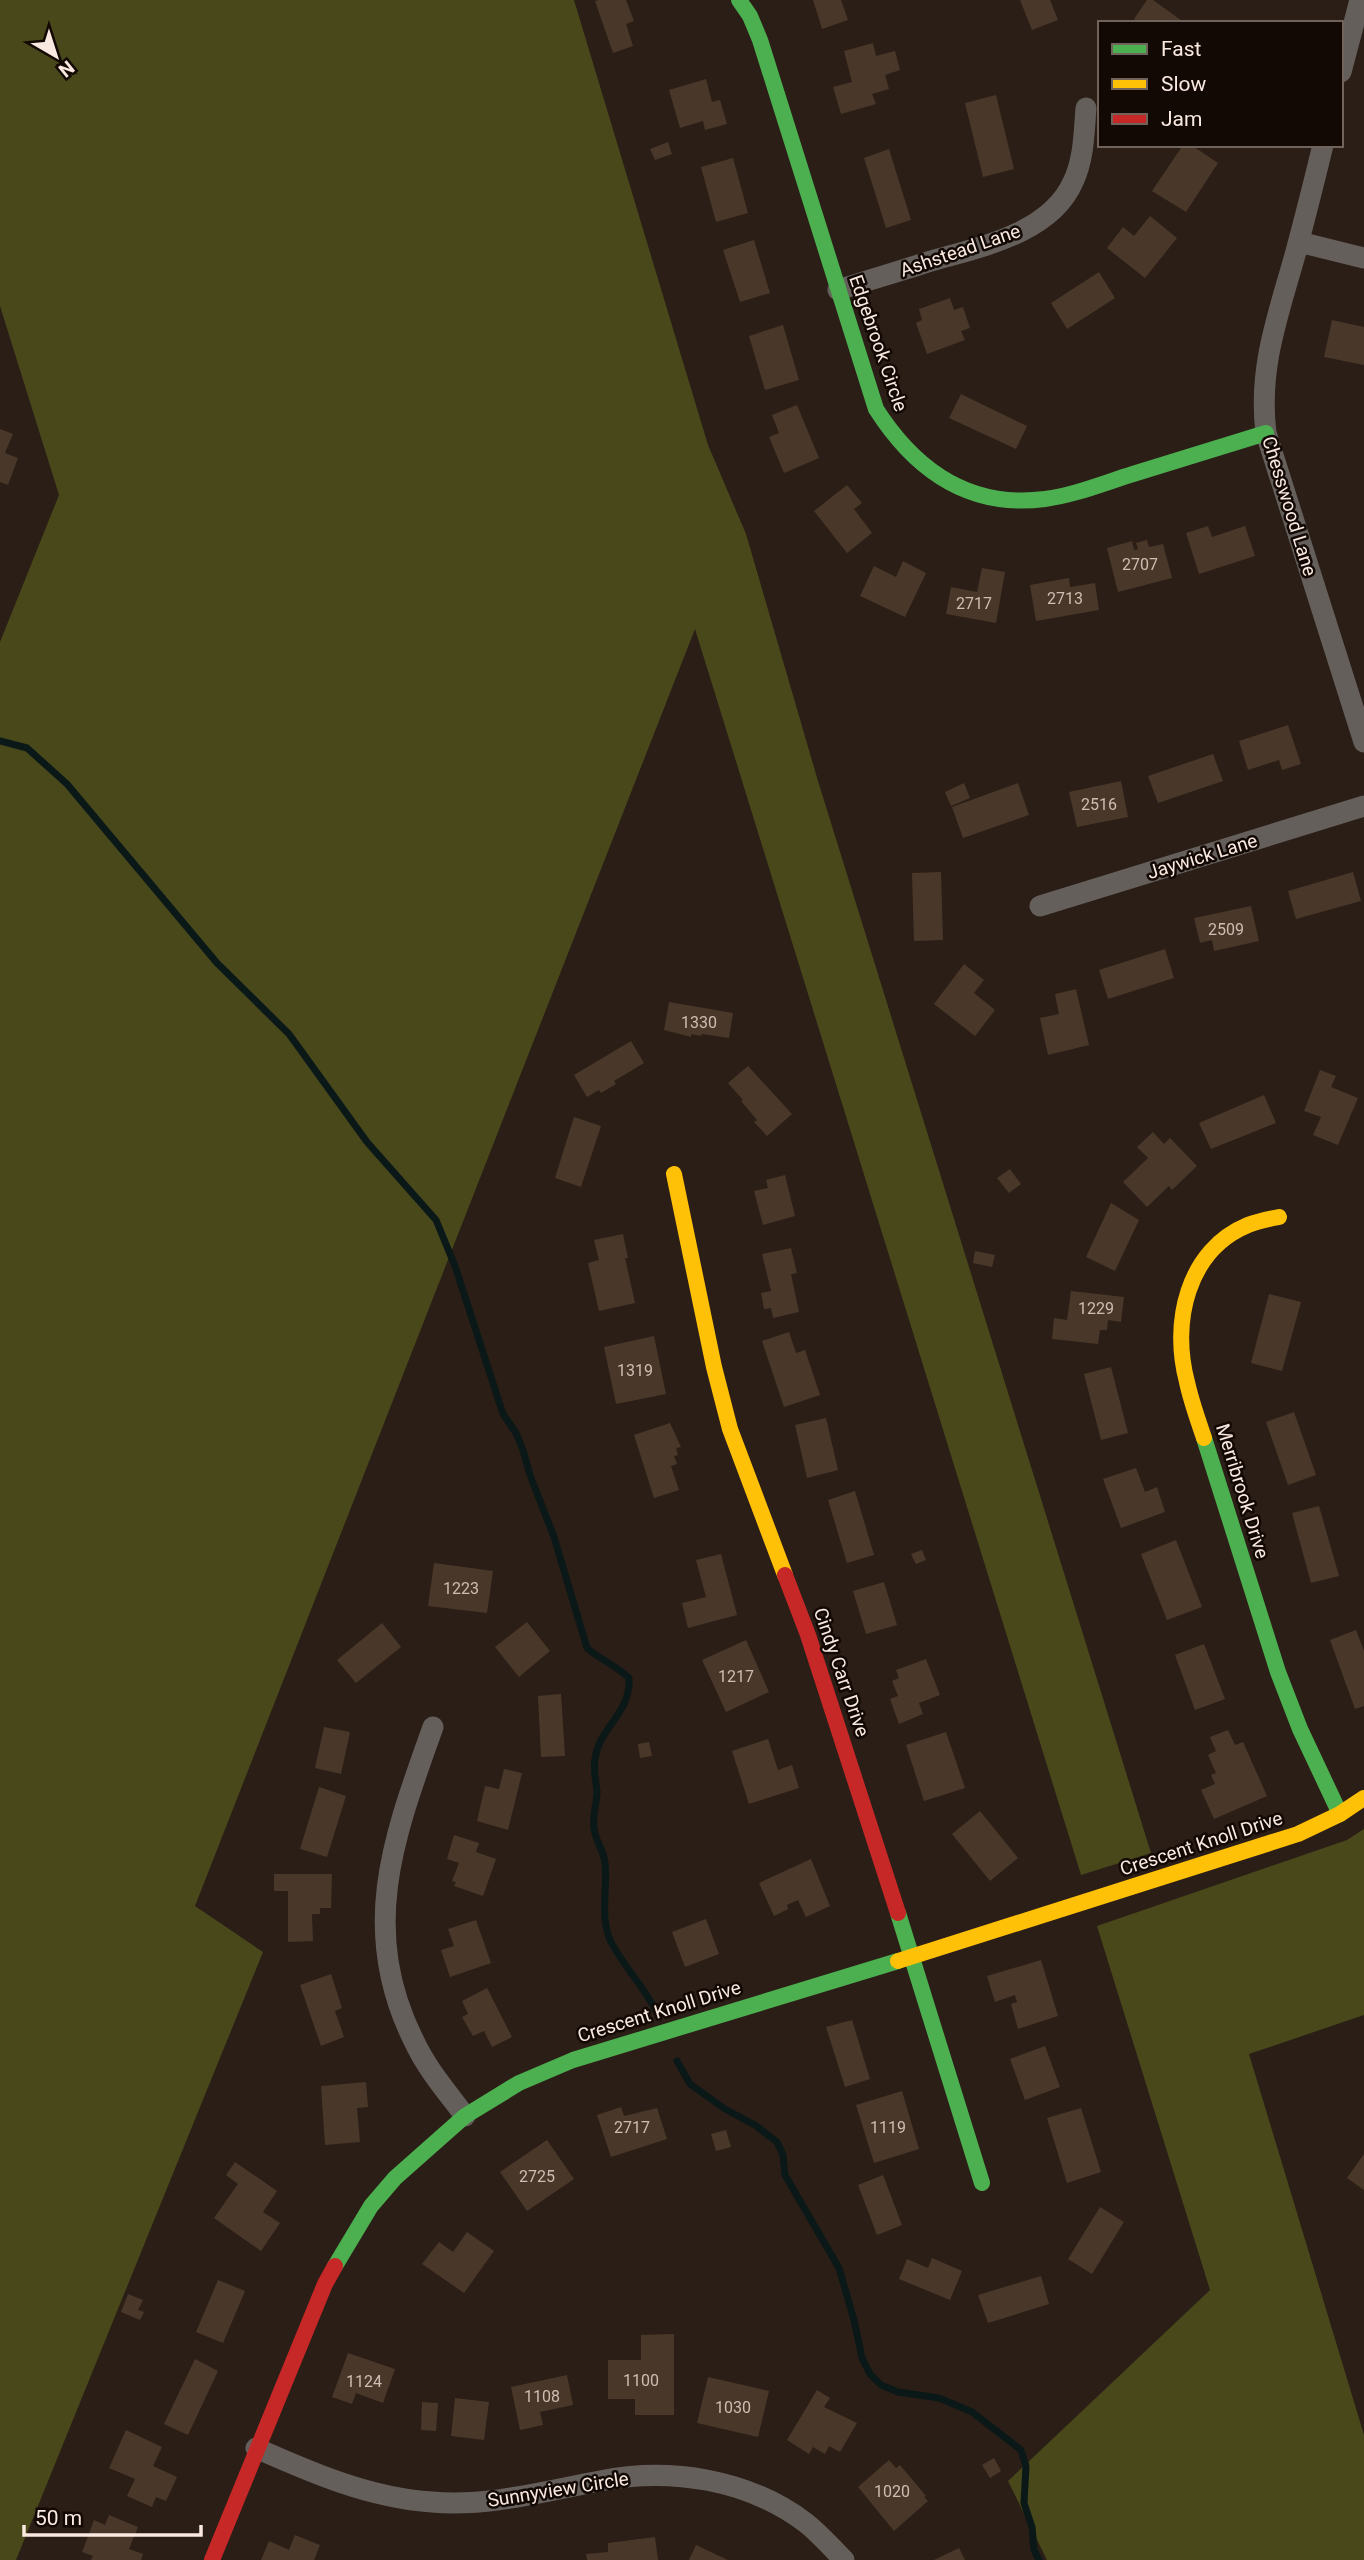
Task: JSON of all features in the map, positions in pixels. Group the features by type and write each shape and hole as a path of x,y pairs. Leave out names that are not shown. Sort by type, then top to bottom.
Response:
{"street":[{"name":"Edgebrook Circle","path":"739,0 750,16 760,40 876,409 905,451 928,471 954,485 991,499 1042,500 1266,433"},
{"path":"1343,64 1360,0"},
{"name":"Ashstead Lane","path":"838,290 986,245 1035,223 1063,199 1073,184 1081,160 1086,108"},
{"name":"Chesswood Lane","path":"1323,147 1270,344 1264,378 1266,433 1355,680 1364,742"},
{"path":"1299,242 1364,258"},
{"name":"Jaywick Lane","path":"1040,906 1364,806"},
{"name":"Cindy Carr Drive","path":"674,1174 714,1367 730,1429 808,1635 982,2183"},
{"name":"Merribrook Drive","path":"1279,1217 1244,1226 1223,1238 1208,1254 1184,1297 1180,1350 1186,1380 1278,1672 1300,1729 1340,1814"},
{"path":"433,1727 395,1841 386,1886 387,1957 400,2011 414,2042 430,2070 465,2116"},
{"name":"Crescent Knoll Drive","path":"212,2560 325,2284 351,2237 371,2206 395,2178 465,2116 519,2083 573,2060 1298,1834 1340,1814 1364,1798"},
{"name":"Sunnyview Circle","path":"256,2448 310,2472 378,2493 433,2502 491,2501 603,2480 643,2476 678,2476 712,2481 738,2487 785,2510 807,2524 844,2560"}],"shaded area":[{"path":"0,0 574,0 708,445 746,534 818,781 1151,1853 1081,1875 695,629 195,1906 263,1952 16,2560 0,2560 0,642 59,495 0,306"},
{"path":"1364,1829 1364,2015 1249,2054 1364,2435 1364,2560 1047,2560 1008,2481 1210,2290 1097,1926 1347,1840"}],"building":[{"path":"626,0 634,21 626,24 633,46 613,53 595,1"},
{"path":"813,0 841,0 848,20 822,29"},
{"path":"1020,0 1050,0 1058,20 1032,30"},
{"path":"1147,0 1153,0 1182,21 1136,21 1134,19"},
{"path":"873,43 876,56 895,51 900,70 885,75 889,89 872,94 876,104 841,114 833,87 852,82 844,51"},
{"path":"706,79 712,102 720,100 727,124 705,130 703,121 680,128 669,90"},
{"path":"996,95 1014,169 983,177 965,103"},
{"path":"668,142 672,154 655,160 650,149"},
{"path":"1182,147 1194,147 1218,163 1186,212 1152,191"},
{"path":"889,149 911,220 886,228 864,158"},
{"path":"733,158 748,213 716,222 701,167"},
{"path":"1150,216 1177,238 1145,278 1107,248 1123,227 1134,236"},
{"path":"754,240 770,293 740,302 723,250"},
{"path":"1099,272 1115,298 1067,329 1051,303"},
{"path":"950,298 954,310 963,307 970,328 961,331 965,340 927,354 916,323 922,320 919,309"},
{"path":"1332,320 1364,327 1364,365 1324,357"},
{"path":"783,325 799,380 765,390 749,336"},
{"path":"961,394 1027,426 1016,449 949,418"},
{"path":"797,405 819,458 784,473 769,437 779,433 772,415"},
{"path":"0,429 13,434 5,453 18,458 8,485 0,482"},
{"path":"847,485 862,503 854,509 872,533 847,553 814,511"},
{"path":"1208,526 1212,537 1245,526 1255,556 1199,574 1186,533"},
{"path":"1147,540 1149,547 1163,544 1172,578 1118,592 1107,548 1132,541 1134,550 1138,549 1136,543"},
{"path":"903,561 926,573 905,617 860,596 874,566 896,577"},
{"path":"982,568 1005,572 996,623 946,614 951,587 977,592"},
{"path":"1069,578 1070,587 1095,583 1099,610 1036,621 1030,585"},
{"path":"1288,725 1301,764 1282,770 1279,760 1248,770 1239,741"},
{"path":"1213,754 1223,781 1158,803 1148,776"},
{"path":"1121,781 1128,817 1077,827 1069,792"},
{"path":"964,783 970,798 951,806 945,792"},
{"path":"1018,783 1029,815 963,838 952,807"},
{"path":"941,872 943,940 914,941 912,873"},
{"path":"1353,872 1361,901 1296,919 1288,891"},
{"path":"1251,906 1259,941 1214,951 1212,940 1200,943 1194,918"},
{"path":"1165,949 1174,978 1108,999 1099,970"},
{"path":"964,964 984,980 974,993 995,1010 975,1036 934,1004"},
{"path":"1076,989 1089,1045 1048,1055 1040,1018 1059,1014 1055,994"},
{"path":"669,1002 733,1013 729,1038 702,1034 691,1034 691,1037 664,1030"},
{"path":"631,1041 644,1063 614,1081 616,1084 601,1093 599,1090 587,1097 574,1075"},
{"path":"748,1066 792,1114 767,1136 754,1122 757,1120 728,1083"},
{"path":"1320,1070 1336,1076 1331,1087 1358,1098 1338,1145 1313,1135 1321,1117 1304,1111"},
{"path":"1264,1095 1276,1123 1211,1149 1199,1123"},
{"path":"574,1117 601,1126 581,1187 555,1178"},
{"path":"1153,1132 1164,1144 1170,1138 1197,1166 1172,1190 1169,1186 1147,1207 1123,1182 1148,1158 1137,1147"},
{"path":"1010,1169 1021,1184 1009,1193 997,1178"},
{"path":"785,1175 795,1216 763,1225 754,1191 768,1188 766,1180"},
{"path":"1111,1203 1139,1220 1115,1271 1086,1257"},
{"path":"623,1234 628,1258 625,1258 635,1303 599,1311 588,1263 599,1260 594,1240"},
{"path":"791,1248 797,1273 791,1274 799,1312 773,1318 771,1308 764,1309 761,1293 771,1291 762,1254"},
{"path":"975,1251 995,1255 992,1267 973,1263"},
{"path":"1071,1291 1124,1297 1121,1322 1108,1320 1107,1330 1100,1330 1098,1344 1052,1339 1054,1318 1067,1320"},
{"path":"1269,1294 1301,1302 1282,1371 1251,1363"},
{"path":"789,1332 796,1353 805,1350 820,1395 784,1407 762,1341"},
{"path":"654,1336 666,1394 616,1404 604,1347"},
{"path":"1111,1367 1128,1433 1101,1440 1084,1374"},
{"path":"1294,1412 1316,1475 1288,1485 1266,1422"},
{"path":"826,1418 838,1470 807,1478 795,1425"},
{"path":"670,1423 681,1447 676,1448 678,1455 674,1456 677,1464 671,1466 679,1490 654,1498 634,1435"},
{"path":"1136,1468 1145,1492 1157,1487 1165,1512 1121,1528 1103,1479"},
{"path":"855,1491 874,1555 847,1563 828,1500"},
{"path":"1319,1506 1339,1576 1311,1583 1292,1513"},
{"path":"1176,1540 1202,1607 1167,1620 1141,1554"},
{"path":"922,1550 926,1560 916,1564 911,1554"},
{"path":"721,1554 737,1615 688,1628 682,1603 706,1597 696,1560"},
{"path":"434,1563 493,1571 487,1613 428,1606"},
{"path":"884,1582 897,1625 866,1634 853,1591"},
{"path":"527,1622 550,1651 519,1677 495,1647"},
{"path":"382,1623 401,1647 356,1683 337,1660"},
{"path":"1356,1630 1364,1651 1364,1706 1355,1709 1330,1640"},
{"path":"746,1640 769,1692 726,1712 702,1660"},
{"path":"1204,1644 1225,1699 1195,1710 1175,1655"},
{"path":"926,1659 940,1695 919,1703 923,1714 899,1724 890,1699 898,1696 892,1681 899,1678 896,1670"},
{"path":"561,1694 565,1756 541,1757 538,1696"},
{"path":"324,1727 350,1732 341,1774 315,1768"},
{"path":"1228,1730 1235,1745 1243,1742 1267,1796 1214,1819 1201,1790 1215,1784 1211,1775 1216,1773 1208,1755 1216,1751 1210,1737"},
{"path":"946,1732 965,1788 924,1801 906,1745"},
{"path":"768,1739 778,1770 792,1765 799,1788 749,1804 732,1751"},
{"path":"649,1742 652,1756 640,1758 638,1744"},
{"path":"504,1769 522,1773 508,1830 477,1821 485,1786 499,1789"},
{"path":"319,1787 346,1796 327,1857 300,1849"},
{"path":"980,1811 1018,1858 990,1881 952,1834"},
{"path":"454,1835 479,1843 476,1852 496,1859 483,1896 454,1886 456,1882 452,1881 459,1863 447,1859"},
{"path":"811,1859 830,1906 806,1917 798,1900 774,1916 759,1883"},
{"path":"274,1874 332,1874 331,1908 320,1908 320,1914 312,1914 313,1941 288,1942 288,1891 274,1891"},
{"path":"706,1919 719,1954 685,1967 672,1932"},
{"path":"476,1920 491,1963 450,1977 441,1950 454,1946 448,1929"},
{"path":"1041,1960 1058,2016 1018,2029 1011,2004 1017,2002 1015,1995 995,2002 987,1976"},
{"path":"331,1974 342,2008 335,2011 344,2037 321,2046 300,1985"},
{"path":"487,1988 512,2037 492,2047 484,2031 473,2036 462,2017 468,2014 462,2001"},
{"path":"852,2020 870,2079 845,2087 826,2027"},
{"path":"1045,2046 1060,2087 1025,2100 1010,2059"},
{"path":"366,2082 368,2107 357,2108 360,2142 325,2145 321,2086"},
{"path":"902,2091 919,2149 874,2163 856,2105"},
{"path":"621,2107 624,2116 657,2108 667,2139 611,2157 597,2115"},
{"path":"1081,2108 1101,2172 1067,2183 1047,2118"},
{"path":"726,2130 731,2147 716,2151 711,2134"},
{"path":"547,2140 574,2179 527,2211 500,2172"},
{"path":"1364,2154 1364,2190 1347,2178"},
{"path":"235,2162 277,2191 263,2212 280,2223 261,2251 214,2218 238,2184 226,2175"},
{"path":"883,2175 902,2225 877,2235 858,2185"},
{"path":"1100,2207 1124,2222 1092,2274 1068,2259"},
{"path":"467,2232 494,2251 464,2293 422,2264 439,2242 453,2252"},
{"path":"932,2258 962,2271 950,2300 899,2279 907,2259 928,2268"},
{"path":"1041,2276 1049,2304 988,2323 978,2295"},
{"path":"218,2280 245,2291 223,2343 196,2332"},
{"path":"128,2294 143,2300 138,2310 144,2312 140,2320 121,2312"},
{"path":"674,2334 674,2415 635,2415 635,2399 608,2399 608,2360 641,2360 641,2335"},
{"path":"348,2353 395,2369 383,2403 356,2393 352,2404 332,2397"},
{"path":"195,2359 218,2371 188,2435 164,2424"},
{"path":"567,2375 573,2405 540,2412 543,2425 520,2430 511,2387"},
{"path":"708,2377 769,2391 758,2437 697,2423"},
{"path":"817,2390 830,2398 824,2407 857,2423 840,2452 829,2446 825,2454 813,2447 809,2454 787,2440"},
{"path":"455,2398 489,2402 484,2440 451,2436"},
{"path":"422,2402 438,2403 436,2431 421,2430"},
{"path":"126,2430 162,2447 153,2466 177,2477 166,2501 156,2497 152,2507 127,2496 135,2479 109,2468"},
{"path":"994,2458 1001,2471 990,2478 982,2465"},
{"path":"889,2460 896,2468 900,2465 928,2501 894,2531 858,2487"},
{"path":"109,2515 138,2527 129,2549 143,2554 141,2560 91,2560 93,2556 82,2552 94,2520 105,2525"},
{"path":"295,2535 320,2545 314,2560 261,2560 269,2541 289,2550"},
{"path":"655,2537 658,2560 587,2560 586,2554 608,2552 608,2543"},
{"path":"696,2545 728,2560 689,2560"},
{"path":"959,2548 965,2560 934,2560"}],"waterway":[{"path":"0,741 27,748 67,784 217,963 289,1034 367,1142 436,1220 455,1266 503,1414 516,1433 554,1537 587,1648 629,1678 625,1701 602,1738 594,1763 597,1791 594,1823 605,1863 607,1932 616,1951 657,2013"},
{"path":"677,2061 690,2084 777,2142 783,2155 785,2175 839,2268 862,2358 870,2374 881,2385 898,2392 939,2398 972,2412 1021,2450 1026,2466 1024,2503 1032,2527 1034,2550 1039,2560"}],"traffic: fast":[{"path":"739,0 750,16 760,40 876,409 891,431 927,467 947,481 992,498 1018,501 1045,499 1078,492 1266,433"},
{"path":"1204,1438 1278,1672 1300,1729 1340,1814"},
{"path":"898,1913 982,2183"},
{"path":"335,2266 371,2206 395,2178 465,2116 519,2083 573,2060 898,1961"}],"traffic: slow":[{"path":"674,1174 714,1367 730,1429 785,1575"},
{"path":"1204,1438 1190,1396 1183,1359 1183,1313 1189,1291 1210,1252 1227,1237 1248,1225 1279,1217"},
{"path":"898,1961 1298,1834 1340,1814 1364,1798"}],"traffic: jam":[{"path":"785,1575 808,1635 898,1913"},
{"path":"212,2560 325,2284 335,2266"}]}
